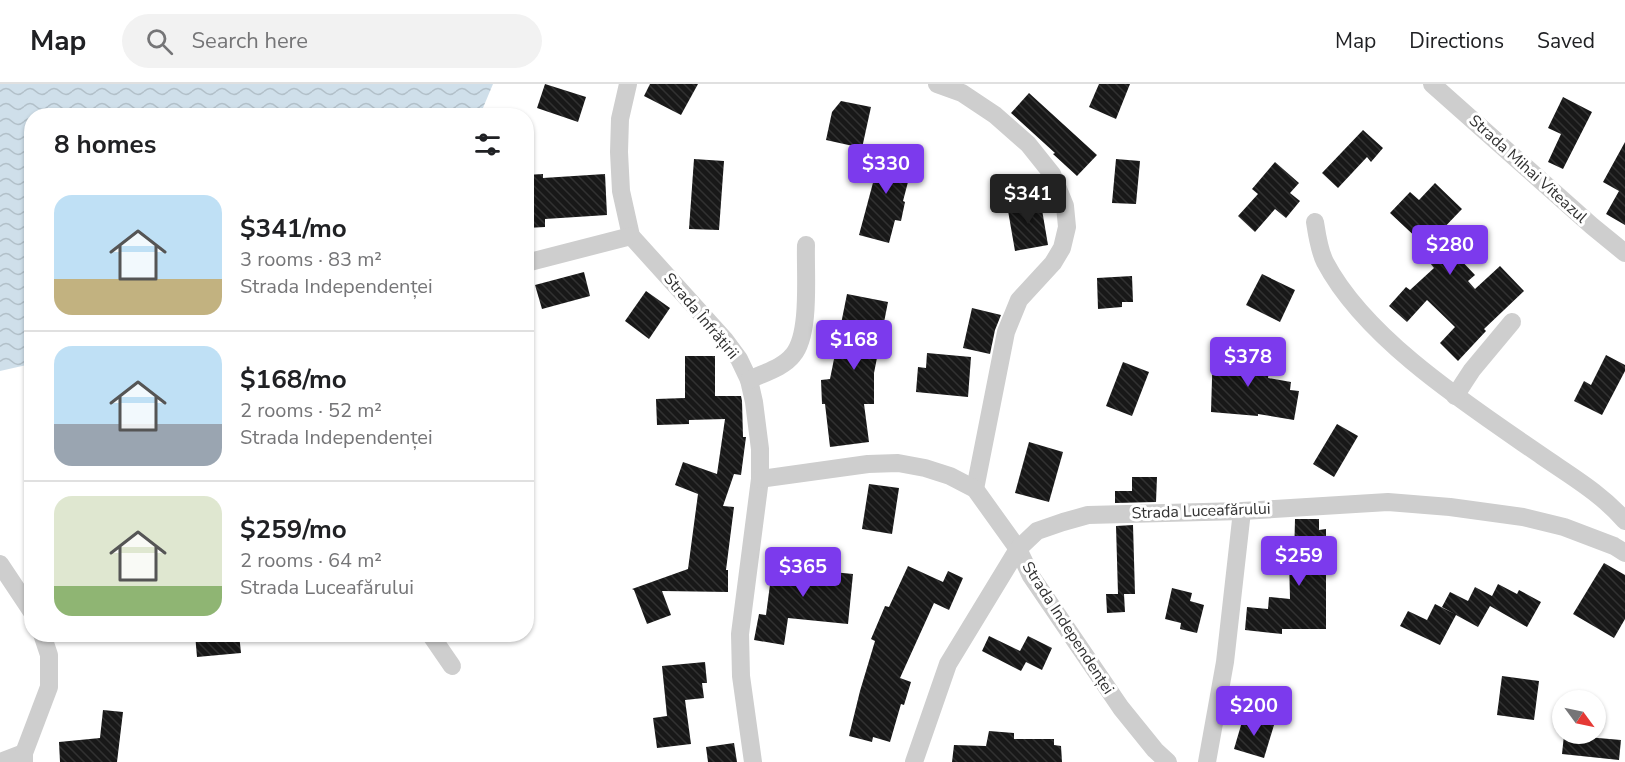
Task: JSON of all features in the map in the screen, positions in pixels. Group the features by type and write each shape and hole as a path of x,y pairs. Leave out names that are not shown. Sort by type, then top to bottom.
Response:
{"street":[{"path":"534,261 631,236 621,191 619,152 620,119 628,84"},
{"path":"937,84 962,93 1011,128 1042,160 1052,174 1065,206 1067,227 1062,248 1053,263 1019,300 1006,332 975,489"},
{"path":"962,93 979,84"},
{"name":"Strada Mihai Viteazul","path":"1432,84 1625,253"},
{"path":"1315,222 1325,261 1352,300 1380,332 1455,396 1594,491 1625,521"},
{"name":"Strada Înfrățirii","path":"631,236 725,340 739,359 749,380 760,449 760,479 740,634 741,676 753,762"},
{"path":"749,380 780,365 793,356 799,347 805,328 806,245"},
{"path":"1455,396 1472,370 1512,322"},
{"name":"Strada Independenței","path":"760,479 868,464 898,463 950,476 975,489 1018,549 1031,576 1121,708 1155,750 1168,762"},
{"name":"Strada Luceafărului","path":"914,762 948,664 1018,549 1037,531 1088,515 1388,502 1450,507 1523,518 1564,527 1614,546 1625,553"},
{"path":"1207,762 1225,662 1242,510"},
{"path":"0,564 24,600"},
{"path":"0,762 24,757 49,687 49,655 45,642"},
{"path":"436,642 452,666"}],"water":[{"path":"0,84 493,84 483,108 24,108 24,366 0,371"}],"building":[{"path":"545,84 586,97 578,122 537,108"},
{"path":"650,84 698,84 681,115 644,96"},
{"path":"1099,84 1130,84 1116,119 1089,107"},
{"path":"1029,93 1097,155 1077,176 1011,113"},
{"path":"1563,97 1592,112 1563,169 1548,162 1561,134 1548,128"},
{"path":"841,101 871,107 862,148 826,140 832,112"},
{"path":"1363,130 1383,148 1371,162 1367,157 1338,188 1322,173"},
{"path":"1625,142 1625,225 1606,214 1619,191 1603,182"},
{"path":"877,149 914,159 903,201 905,202 901,221 895,220 889,243 859,235 874,179 870,178"},
{"path":"694,159 724,161 719,230 689,229"},
{"path":"1116,159 1140,161 1136,204 1112,203"},
{"path":"1275,162 1299,183 1290,193 1300,201 1286,218 1275,209 1255,232 1238,216 1258,194 1252,189"},
{"path":"543,174 543,178 605,174 607,215 545,219 545,227 534,228 534,175"},
{"path":"1435,183 1462,209 1437,235 1475,275 1468,281 1475,289 1500,266 1524,291 1484,329 1486,331 1458,361 1440,343 1455,327 1427,300 1407,322 1389,306 1406,287 1410,290 1434,268 1430,263 1437,257 1390,213 1410,192 1419,200"},
{"path":"1040,198 1048,245 1015,251 1007,205"},
{"path":"584,272 590,296 542,309 535,285"},
{"path":"1262,274 1295,290 1280,322 1246,305"},
{"path":"1132,276 1133,302 1122,302 1122,307 1098,309 1097,278"},
{"path":"646,291 670,308 649,339 625,321"},
{"path":"847,294 888,302 874,373 874,404 864,404 869,442 830,447 825,404 822,404 821,380 830,379"},
{"path":"972,308 1001,315 990,354 963,348"},
{"path":"1213,346 1241,347 1240,365 1269,370 1268,378 1291,382 1290,390 1299,391 1294,420 1258,414 1258,416 1211,412"},
{"path":"927,353 971,357 968,397 916,392 918,367 926,368"},
{"path":"1606,355 1625,365 1625,371 1602,415 1574,401 1584,381 1591,385"},
{"path":"685,356 715,356 715,396 741,396 742,401 743,437 746,437 741,475 734,474 723,506 734,507 726,570 728,570 728,592 662,591 671,615 647,624 632,589 688,569 698,494 675,485 683,462 717,474 725,419 689,420 689,424 657,425 656,399 685,398"},
{"path":"1123,362 1149,372 1132,416 1106,406"},
{"path":"1337,424 1358,436 1334,477 1313,464"},
{"path":"1029,442 1063,452 1049,502 1015,493"},
{"path":"1132,477 1157,477 1156,502 1115,503 1115,491 1132,491"},
{"path":"869,484 899,488 892,534 862,529"},
{"path":"1295,519 1319,519 1319,530 1326,529 1326,629 1282,629 1282,634 1245,630 1247,607 1268,609 1269,597 1290,599 1289,558 1294,558"},
{"path":"1133,525 1135,594 1124,594 1125,612 1107,613 1106,594 1118,594 1116,526"},
{"path":"774,554 803,557 802,569 853,574 848,624 788,618 784,645 754,640 759,614 766,615"},
{"path":"1604,563 1625,575 1625,619 1614,638 1573,614"},
{"path":"908,566 943,582 948,571 963,578 949,610 934,603 900,678 911,682 904,705 901,704 890,742 873,737 872,742 849,736 875,641 871,639 885,606 889,607"},
{"path":"1498,584 1517,594 1519,590 1541,602 1527,627 1490,606 1478,627 1456,615 1440,645 1400,626 1408,611 1427,620 1435,604 1455,614 1442,607 1450,592 1468,601 1475,587 1492,596"},
{"path":"1172,588 1192,593 1190,601 1204,605 1197,633 1180,629 1181,623 1165,619"},
{"path":"989,636 1020,651 1028,636 1052,648 1042,670 1026,662 1021,671 982,651"},
{"path":"196,642 240,642 241,653 197,657"},
{"path":"705,662 707,683 702,683 704,698 685,700 691,744 657,748 653,718 667,716 662,666"},
{"path":"1502,676 1539,681 1534,720 1497,715"},
{"path":"103,710 123,712 117,762 60,762 59,742 100,738"},
{"path":"1244,715 1274,725 1264,758 1234,749"},
{"path":"989,731 1014,733 1014,739 1054,739 1054,745 1061,746 1062,762 952,762 954,745 986,746"},
{"path":"1606,739 1621,740 1619,760 1562,754 1563,744 1606,744"},
{"path":"734,743 737,762 708,762 706,747"}]}
